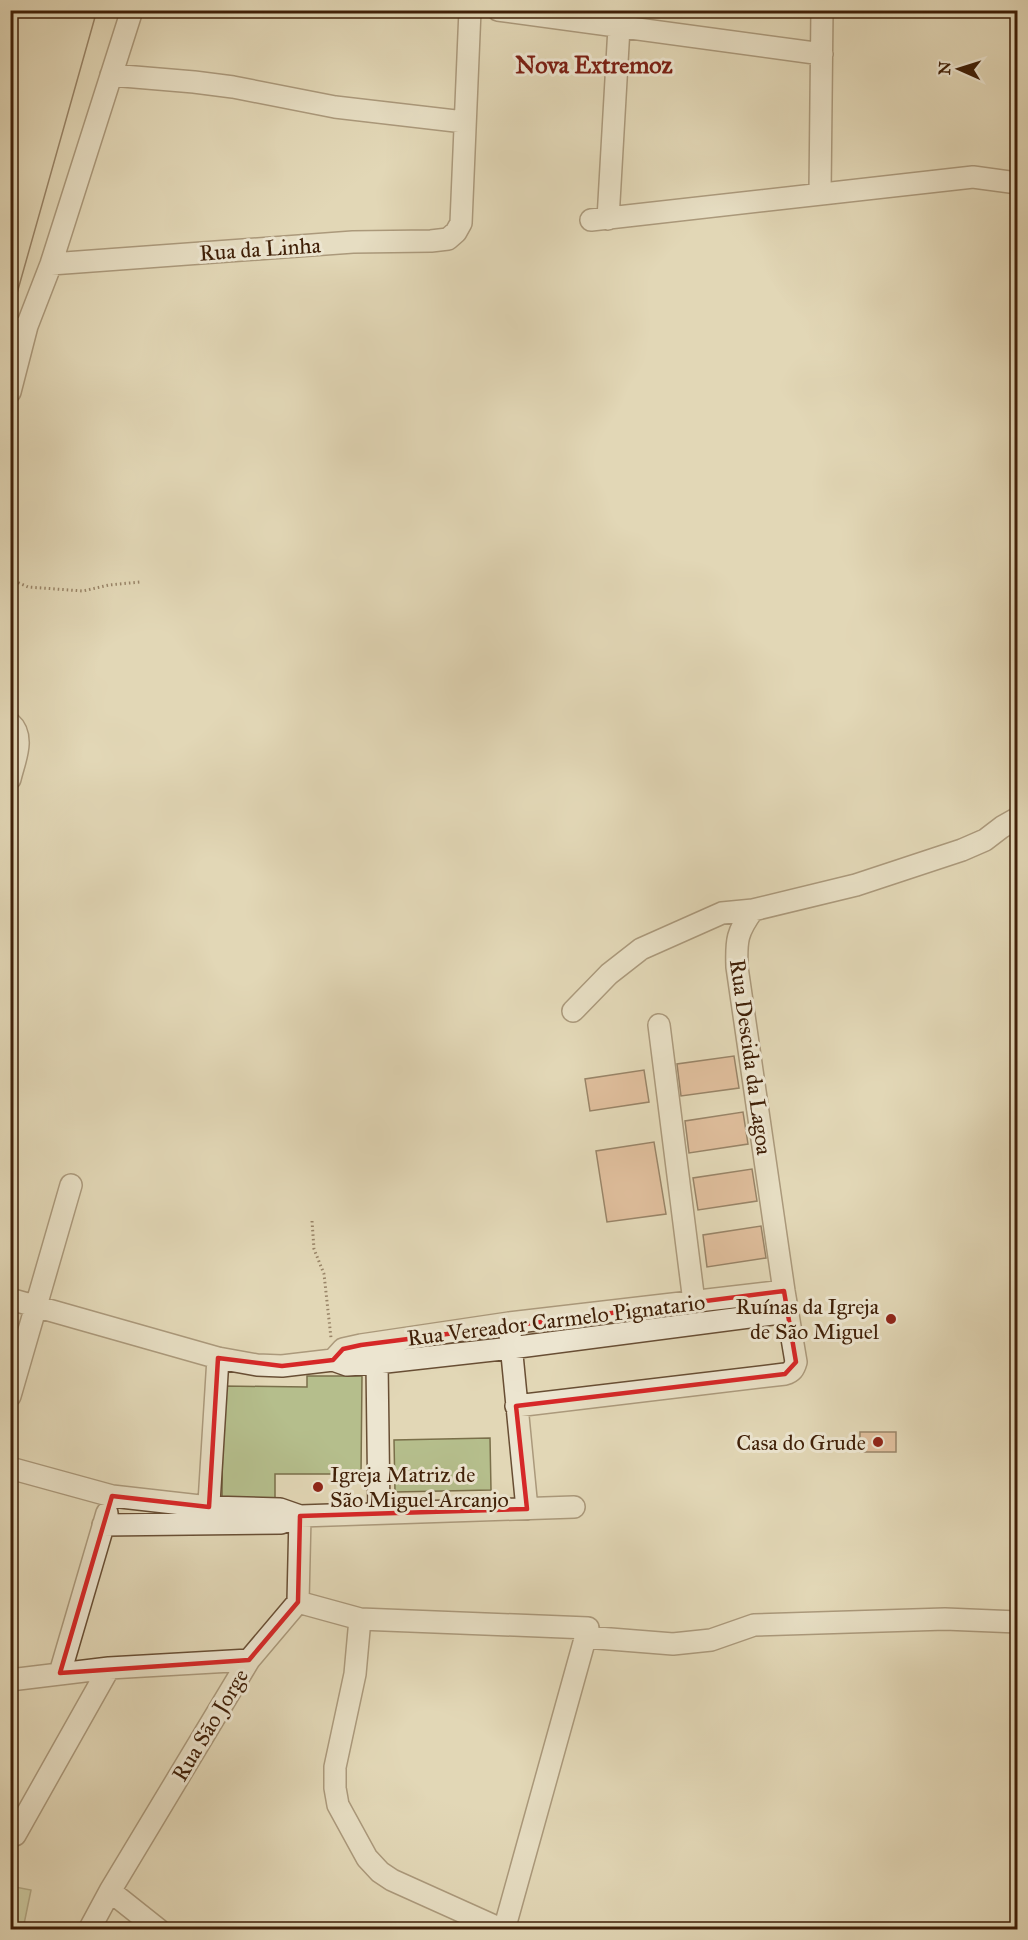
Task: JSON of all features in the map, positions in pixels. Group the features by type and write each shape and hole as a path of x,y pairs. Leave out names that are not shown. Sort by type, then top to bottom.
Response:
{"street":[{"path":"10,392 19,329 51,264 132,10"},
{"path":"111,75 194,82 254,91 325,106 464,122 470,10"},
{"path":"498,10 619,18 822,54"},
{"path":"820,193 822,10"},
{"path":"619,18 600,219 973,177 1017,183"},
{"name":"Rua da Linha","path":"51,264 353,242 431,242 448,239 461,223 464,122"},
{"path":"10,723 16,728 19,739 10,779"},
{"path":"573,1011 609,974 641,949 722,913 753,910 856,885 962,850 985,840 1017,818"},
{"name":"Rua Descida da Lagoa","path":"516,1406 792,1372 796,1362 736,967 736,942 743,924 753,910"},
{"path":"659,1025 694,1302"},
{"path":"10,1396 38,1306 71,1185"},
{"name":"Rua Vereador Carmelo Pignatario","path":"333,1360 343,1349 361,1345 509,1323 784,1291"},
{"name":"Rua Vereador Carmelo Pignatario","path":"10,1299 218,1358 257,1365 282,1366 333,1360 347,1365 377,1363 788,1312"},
{"path":"509,1323 527,1509"},
{"path":"208,1515 218,1358"},
{"path":"377,1363 379,1512"},
{"path":"10,1468 112,1496 208,1515"},
{"path":"60,1673 112,1496"},
{"path":"103,1525 280,1509 300,1516 574,1506"},
{"path":"300,1516 297,1602 360,1620 588,1628 504,1929 392,1880 380,1872 367,1858 338,1805 335,1767 355,1674 360,1620"},
{"name":"Rua São Jorge","path":"89,1929 249,1660 297,1602"},
{"path":"585,1637 673,1644 711,1640 754,1625 945,1619 1017,1622"},
{"path":"10,1680 109,1668 249,1660"},
{"path":"15,1835 109,1668"},
{"path":"110,1891 159,1929"}],"path":[{"path":"10,579 28,587 83,591 109,585 140,582"},
{"path":"312,1221 314,1250 324,1274 333,1360"}],"highlighted area":[{"path":"784,1291 796,1362 785,1374 516,1406 527,1509 300,1516 298,1602 249,1660 60,1673 112,1496 209,1507 218,1358 282,1366 333,1360 343,1349 361,1345"}],"green space":[{"path":"307,1376 362,1376 361,1474 275,1474 275,1500 222,1500 223,1386 307,1387"},
{"path":"490,1438 491,1490 395,1492 394,1440"},
{"path":"10,1886 31,1890 23,1929 11,1929"}],"building":[{"path":"734,1056 739,1088 681,1096 677,1064"},
{"path":"644,1070 649,1102 590,1111 585,1079"},
{"path":"743,1112 748,1144 689,1153 685,1121"},
{"path":"654,1142 666,1214 607,1222 596,1151"},
{"path":"752,1169 757,1201 698,1210 693,1178"},
{"path":"761,1226 766,1258 707,1267 703,1235"},
{"name":"Casa do Grude","path":"860,1432 896,1432 896,1452 860,1452"}],"tram line":[{"path":"10,318 97,10"}],"place":[{"name":"Ruínas da Igreja de São Miguel","path":"891,1319"},
{"name":"Casa do Grude","path":"878,1442"},
{"name":"Igreja Matriz de São Miguel Arcanjo","path":"318,1487"}],"district":[{"name":"Nova Extremoz","path":"594,65"}]}
